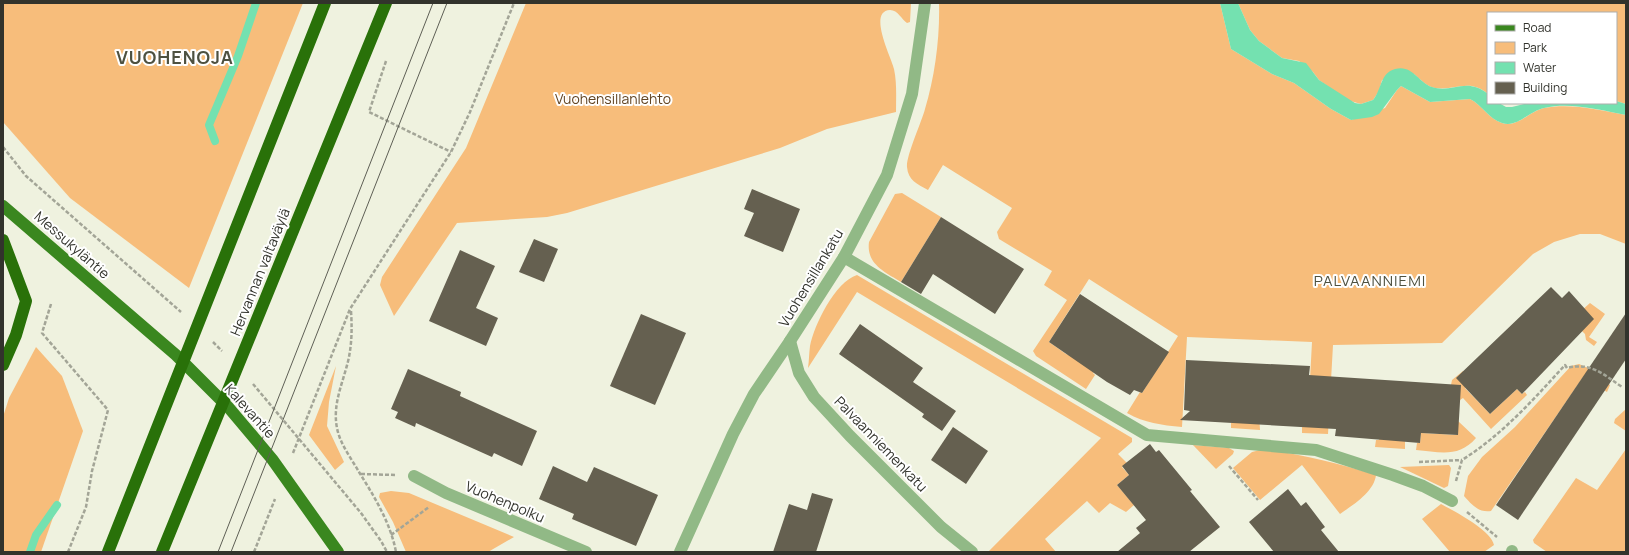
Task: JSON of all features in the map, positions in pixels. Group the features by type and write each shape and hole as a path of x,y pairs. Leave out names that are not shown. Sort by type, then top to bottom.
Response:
{"highway":[{"path":"108,552 325,3"},
{"name":"Hervannan valtaväylä","path":"162,552 386,3"},
{"path":"3,240 26,301 16,335 3,365"}],"main road":[{"name":"Messukyläntie","path":"3,206 121,307"},
{"name":"Kalevantie","path":"121,307 176,355 229,408 272,459 338,552"}],"street":[{"name":"Vuohensillankatu","path":"680,552 733,434 754,394 844,257 887,176 912,94 925,3"},
{"path":"844,257 1147,435 1316,450 1393,474 1452,500"},
{"name":"Palvaanniemenkatu","path":"790,341 799,373 814,397 850,436 941,527 972,552"},
{"name":"Vuohenpolku","path":"414,476 446,493 586,552"}],"path":[{"path":"290,460 350,309 451,152 470,112 514,3"},
{"path":"388,56 369,112 451,152"},
{"path":"3,147 26,176 134,272"},
{"path":"51,304 42,333 108,410 92,471 86,507 68,552"},
{"path":"350,309 352,334 350,352 339,390 335,417 337,431 345,448 380,509 391,535 396,552"},
{"path":"1512,551 1481,521 1452,500 1462,460 1478,450 1514,420 1565,365 1567,368 1579,365 1596,369 1622,387"},
{"path":"1229,466 1258,500"},
{"path":"326,473 361,513 381,541 386,552"},
{"path":"360,474 414,476"},
{"path":"391,535 446,493"},
{"path":"254,552 276,495"}],"green space":[{"path":"3,3 303,3 189,288 70,198 3,122"},
{"name":"Vuohensillanlehto","path":"526,3 911,3 910,22 905,22 898,13 893,10 883,12 881,18 883,36 895,74 896,112 827,129 780,148 567,213 547,217 457,223 394,316 380,285 382,277 466,148"},
{"path":"939,3 1220,3 1231,49 1272,74 1294,83 1331,109 1351,120 1385,108 1401,86 1430,102 1470,99 1497,121 1508,124 1518,121 1544,108 1564,106 1626,115 1626,244 1600,234 1580,234 1554,242 1533,254 1442,343 1333,345 1328,434 1302,433 1302,417 1308,417 1312,342 1187,337 1182,427 1140,419 1127,413 1140,392 1142,393 1178,336 1089,279 1049,342 1066,354 1098,366 1093,373 1095,375 1086,389 1036,356 1033,351 1067,300 1044,285 1052,271 999,239 997,232 1012,208 943,165 928,190 917,184 909,175 907,162 929,96 934,70 939,29"},
{"path":"1238,3 1626,3 1626,104 1617,101 1617,12 1487,12 1487,93 1481,89 1468,86 1435,88 1429,86 1414,74 1382,80 1379,91 1373,100 1361,104 1347,100 1319,80 1313,72 1299,61 1282,58 1259,41 1250,30"},
{"path":"902,193 941,217 901,282 883,271 874,262 870,256 869,242 895,194"},
{"path":"857,275 1132,438 1132,442 1118,454 1127,463 1122,467 1129,475 1117,485 1134,505 1126,512 1110,503 1099,513 1087,501 1045,539 1056,552 988,552 1101,438 857,292 808,368 812,337 821,316 841,286 849,279"},
{"path":"1590,303 1605,314 1589,337 1597,342 1594,346 1586,340 1585,334 1571,320"},
{"path":"36,347 62,376 83,431 41,552 3,552 3,417 9,398"},
{"path":"1579,364 1588,368 1610,385 1607,392 1583,377 1491,511 1483,511 1476,508 1464,496 1468,476 1482,457 1515,427 1571,366"},
{"path":"336,366 329,402 327,426 344,462 335,470 309,435"},
{"path":"1463,371 1471,381 1465,388 1490,414 1517,389 1522,394 1525,392 1527,395 1491,429 1463,398 1460,400 1451,385 1452,380"},
{"path":"1626,409 1626,431 1614,423 1615,419"},
{"path":"1259,414 1260,430 1231,428 1231,423"},
{"path":"1458,421 1476,438 1463,449 1449,452 1416,450 1417,443 1420,443 1421,433 1457,435"},
{"path":"1380,430 1405,432 1405,449 1375,447 1376,440 1379,440"},
{"path":"1193,445 1229,448 1234,451 1233,454 1216,469"},
{"path":"1264,449 1321,460 1376,475 1371,487 1362,498 1340,514 1302,465 1260,500 1233,468 1252,452"},
{"path":"1626,449 1626,552 1547,552 1534,543 1533,540 1576,478 1597,490"},
{"path":"1449,465 1451,468 1448,486 1444,488 1400,467"},
{"path":"391,491 409,493 514,537 488,552 406,552 393,522 379,497 380,493"},
{"path":"1441,504 1479,527 1491,539 1494,545 1484,552 1450,552 1422,519"}],"water":[{"path":"1220,3 1238,3 1250,30 1259,41 1282,58 1306,63 1319,80 1355,103 1361,104 1373,100 1386,74 1395,69 1401,68 1410,71 1427,85 1439,89 1473,86 1487,93 1487,104 1501,104 1506,107 1512,107 1524,104 1617,104 1617,101 1626,104 1626,115 1585,107 1554,106 1533,112 1518,121 1508,124 1497,121 1470,99 1430,102 1401,86 1379,114 1372,117 1351,120 1331,109 1294,83 1272,74 1231,49"}],"building":[{"path":"752,189 800,209 783,252 744,236 754,213 744,209"},
{"path":"941,217 1024,269 995,314 933,274 921,294 901,282"},
{"path":"534,239 558,249 544,282 519,272"},
{"path":"460,250 495,266 476,308 498,318 486,346 429,321"},
{"path":"1551,287 1562,298 1569,291 1594,319 1522,394 1517,389 1490,414 1456,378"},
{"path":"1080,294 1169,352 1142,393 1134,390 1130,395 1107,382 1049,342"},
{"path":"1626,313 1626,359 1518,520 1496,505"},
{"path":"641,314 686,333 655,405 610,386"},
{"path":"860,324 923,368 913,382 956,411 942,431 922,417 924,414 839,354"},
{"path":"1186,360 1310,366 1309,375 1461,385 1458,435 1421,433 1420,443 1335,436 1336,429 1180,420 1190,411 1184,410"},
{"path":"408,369 461,392 460,396 537,431 522,466 494,453 492,457 416,423 415,427 395,418 398,412 391,409"},
{"path":"953,427 988,451 966,484 931,460"},
{"path":"1150,444 1156,452 1159,450 1220,527 1189,552 1117,552 1140,533 1136,528 1146,520 1117,485 1129,475 1122,466"},
{"path":"553,466 587,482 594,467 658,495 636,546 572,519 574,514 539,499"},
{"path":"1288,489 1301,506 1306,502 1325,527 1321,530 1339,552 1274,552 1249,522"},
{"path":"812,493 833,499 816,552 773,552 789,504 807,510"}],"waterway":[{"name":"VUOHENOJA","path":"215,141 209,125 238,56 256,3"},
{"name":"VUOHENOJA","path":"30,552 36,535 57,505"}],"tram line":[{"path":"218,552 433,3"},
{"path":"231,552 447,3"}],"district":[{"name":"VUOHENOJA","path":"175,58"},
{"name":"PALVAANNIEMI","path":"1370,281"}]}
